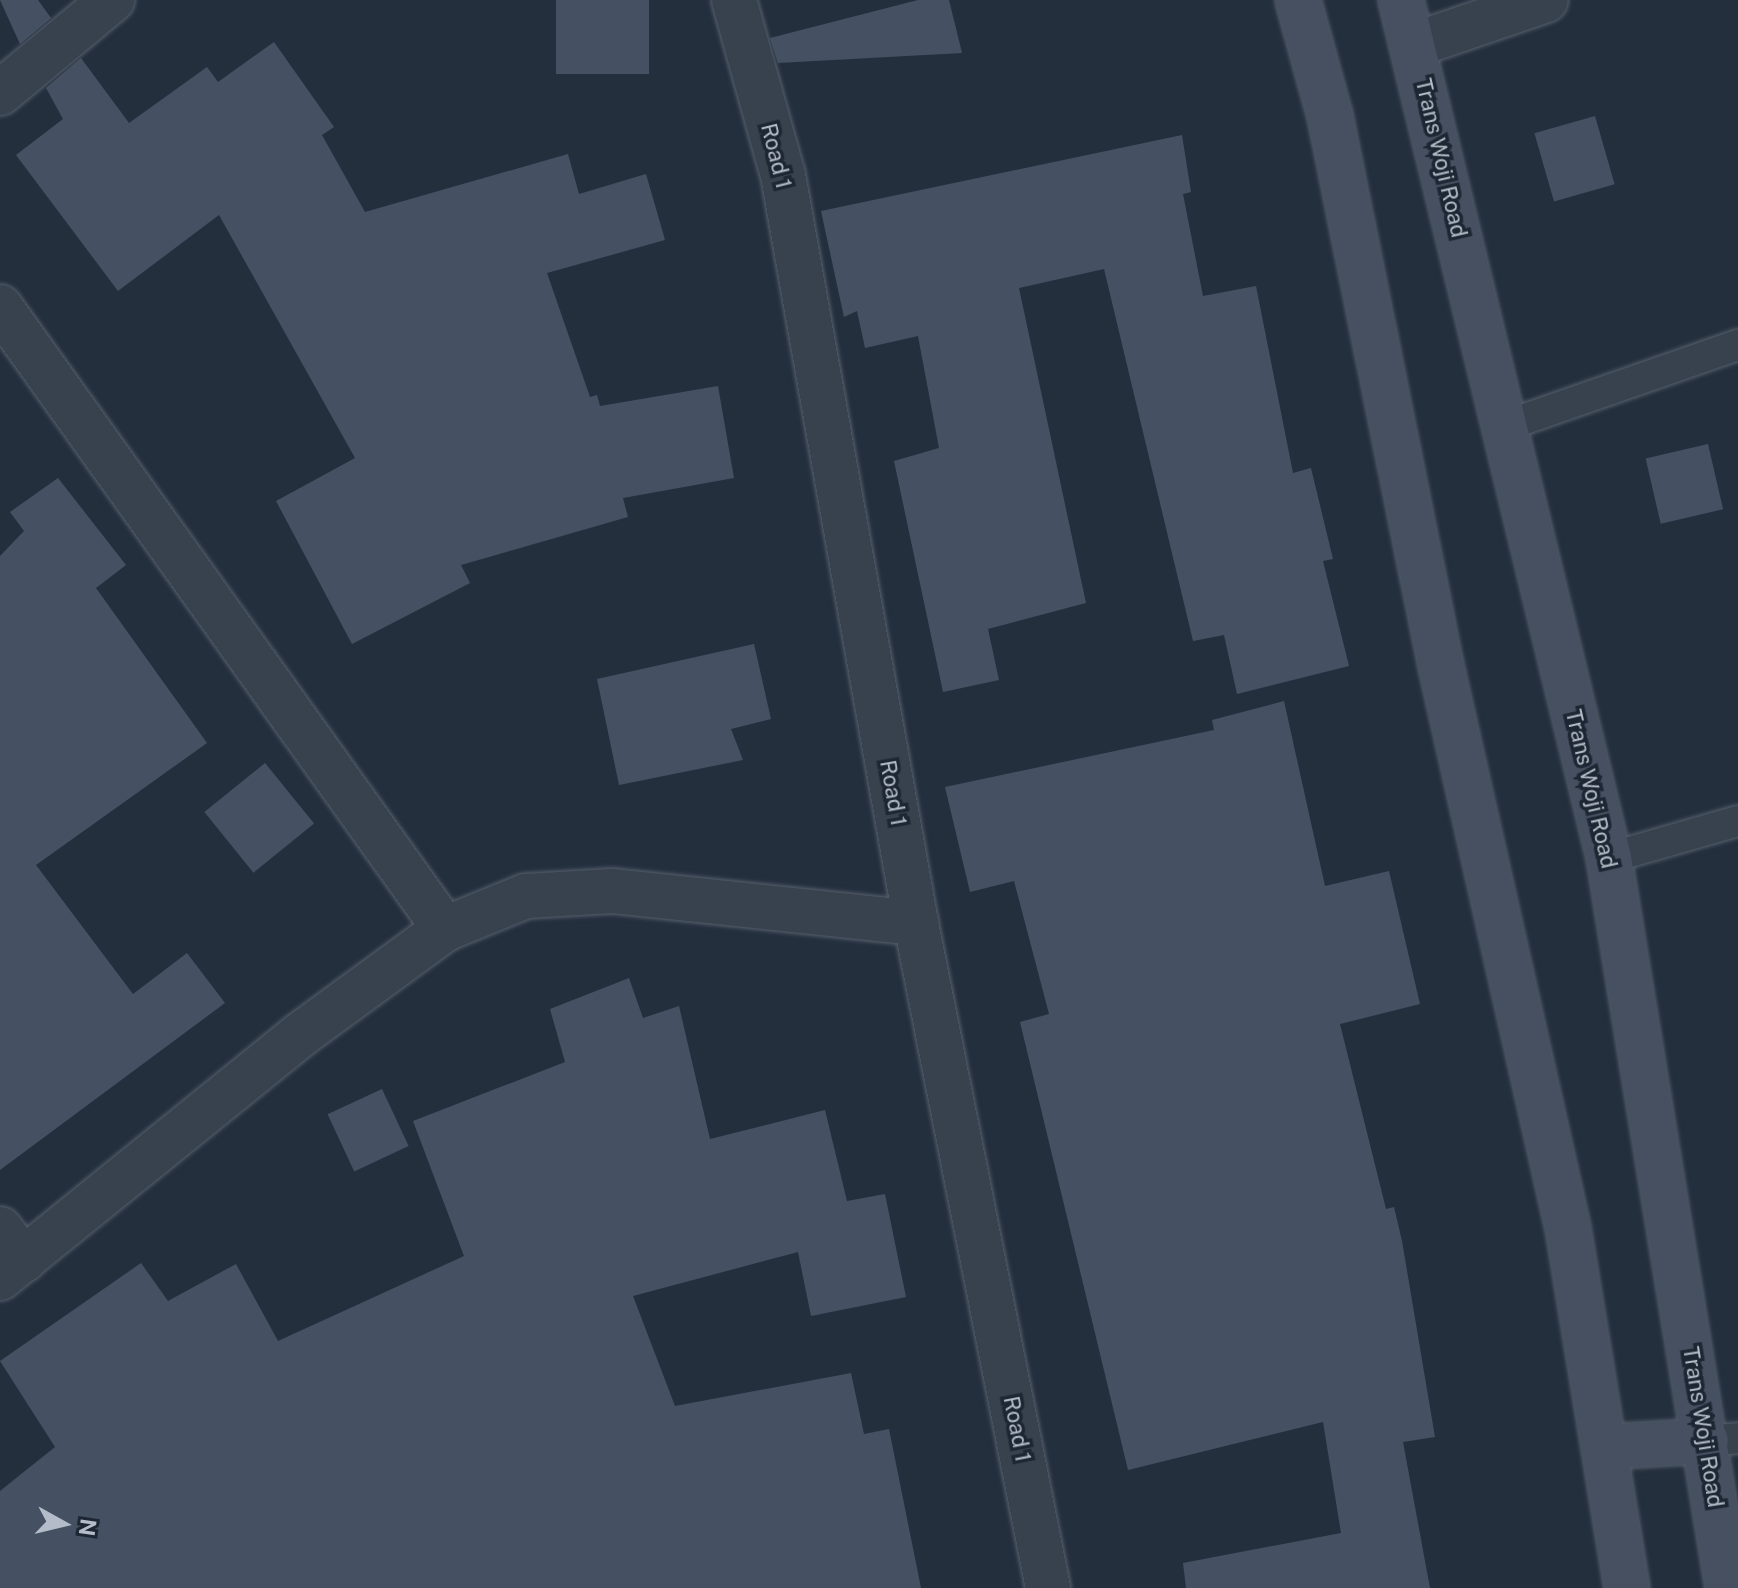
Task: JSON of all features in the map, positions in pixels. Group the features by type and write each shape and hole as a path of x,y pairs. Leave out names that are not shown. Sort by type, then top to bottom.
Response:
{"main road":[{"path":"1298,0 1330,116 1441,666 1568,1228 1627,1588"},
{"name":"Trans Woji Road","path":"1401,0 1609,858 1722,1440 1728,1588"},
{"path":"1604,1447 1722,1440"}],"street":[{"path":"0,93 112,0"},
{"name":"Road 1","path":"734,0 783,175 916,923 1048,1588"},
{"path":"1414,45 1546,0"},
{"path":"0,307 445,929"},
{"path":"8,1256 445,929 526,896 612,891 916,923"}],"lane":[{"path":"1505,426 1738,345"},
{"path":"1609,858 1738,821"}],"building":[{"path":"0,0 38,0 51,18 20,44"},
{"path":"556,0 649,0 649,74 556,74"},
{"path":"918,0 949,0 962,53 778,63 770,38"},
{"path":"274,42 334,127 322,135 365,212 568,154 579,194 646,174 665,240 547,273 590,397 597,395 600,406 718,386 734,478 623,498 628,517 461,565 470,583 352,644 276,501 355,458 219,215 118,291 16,155 63,119 46,88 81,58 129,123 207,67 218,82"},
{"path":"1595,116 1615,184 1554,202 1534,133"},
{"path":"1182,135 1191,192 1183,194 1203,296 1256,286 1293,473 1311,468 1333,559 1323,561 1349,666 1237,694 1224,635 1193,641 1104,269 1019,288 1086,603 988,629 999,680 943,692 894,461 939,448 918,336 865,348 857,311 844,317 821,211"},
{"path":"1708,444 1723,509 1661,524 1646,458"},
{"path":"58,478 126,565 96,588 207,743 36,865 133,994 187,953 225,1003 0,1170 0,556 24,531 10,512"},
{"path":"754,644 771,719 731,729 743,760 619,785 597,679"},
{"path":"1284,701 1325,886 1389,871 1420,1004 1340,1024 1386,1209 1394,1207 1402,1241 1435,1437 1403,1442 1430,1588 1186,1588 1183,1563 1341,1533 1323,1422 1128,1470 1020,1022 1049,1014 1014,881 970,892 945,787 1214,730 1212,720"},
{"path":"265,763 314,824 253,873 204,812"},
{"path":"629,978 643,1018 679,1006 710,1139 825,1110 847,1201 885,1194 906,1297 811,1316 798,1252 633,1296 675,1406 851,1373 864,1434 889,1429 921,1588 0,1588 0,1491 55,1447 0,1361 141,1263 168,1301 236,1264 278,1341 464,1256 413,1121 565,1062 550,1009"},
{"path":"382,1089 409,1146 354,1171 328,1114"}]}
